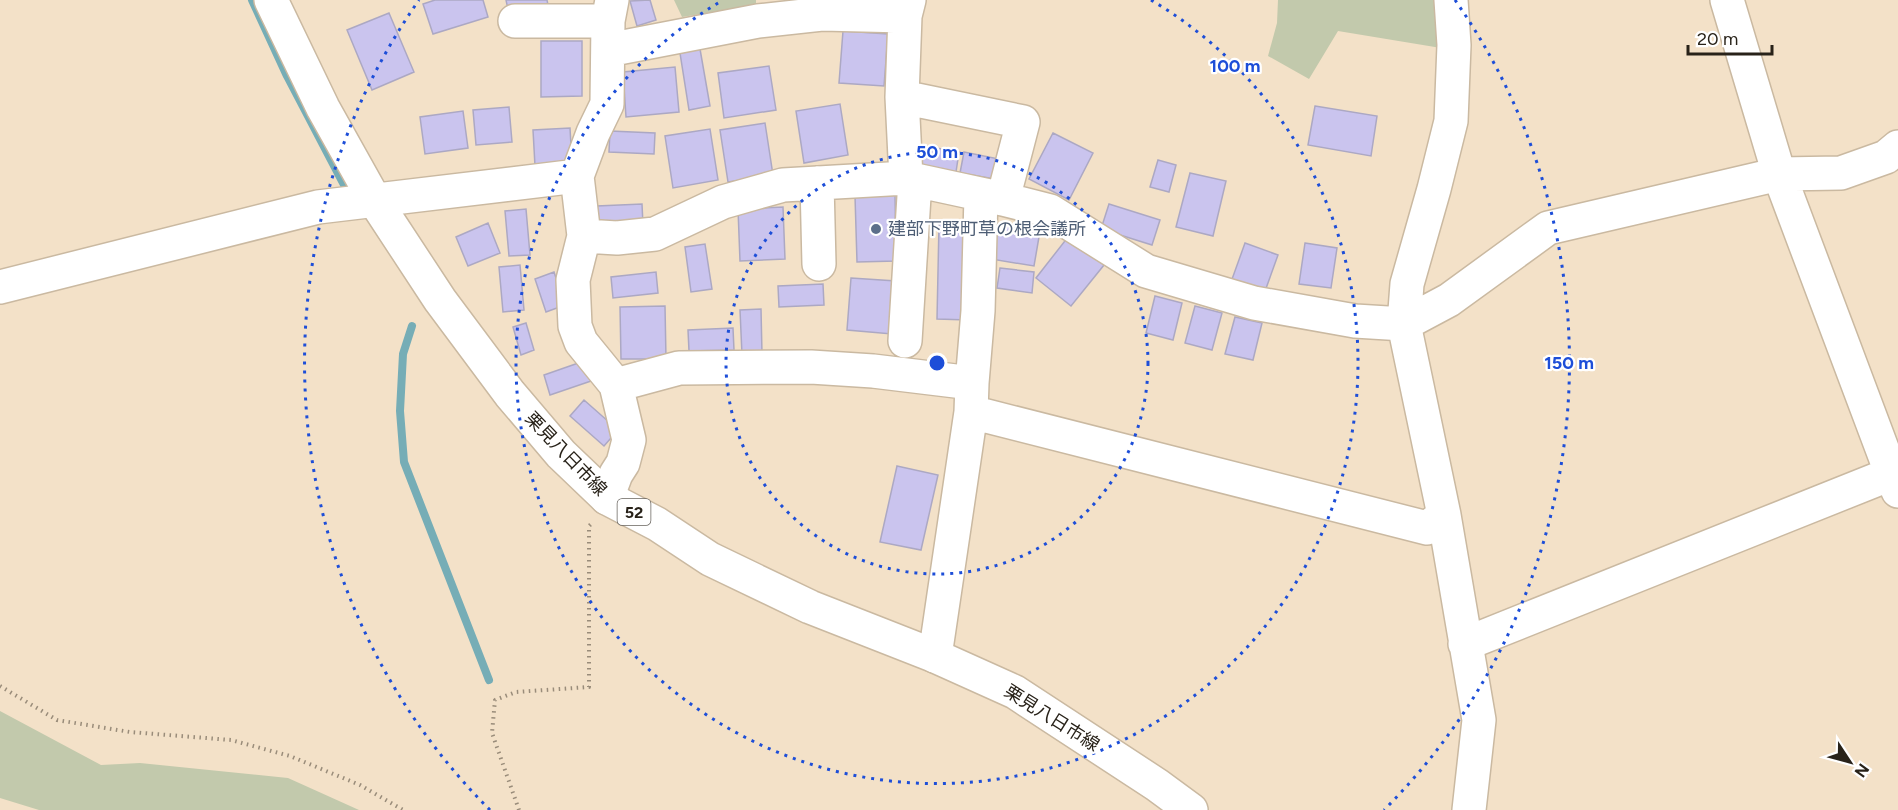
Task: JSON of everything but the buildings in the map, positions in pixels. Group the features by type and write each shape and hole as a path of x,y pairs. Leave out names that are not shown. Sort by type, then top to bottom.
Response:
{"street":[{"name":"栗見八日市線","path":"271,0 323,108 375,201 440,300 510,394 561,454 607,498 657,524 710,559 790,597 935,656 1015,692 1157,785 1191,810"},
{"path":"1451,0 1454,45 1451,121 1407,284 1404,324 1444,516 1479,720 1469,810"},
{"path":"1465,644 1896,478 1779,174 1727,0"},
{"path":"515,21 609,24 758,21 907,8 902,97 911,179 905,341"},
{"path":"607,498 623,463 629,440 616,385 581,342 575,326 573,280 584,236 577,176 592,133 607,104 609,24"},
{"path":"902,97 1023,122 992,197 978,311 971,398 935,656"},
{"path":"584,236 617,238 655,234 723,202 783,185 911,179 1050,211 1146,271 1254,303 1355,321 1404,324 1449,300 1548,228 1779,174 1841,173 1886,157 1898,147"},
{"path":"0,287 318,207 577,176"},
{"path":"818,183 819,264"},
{"path":"616,385 679,368 863,370 971,398 1427,528 1444,516"}],"path":[{"path":"519,810 492,733 495,700 516,692 588,687 589,526 607,498"},
{"path":"0,686 57,720 130,732 231,740 290,756 360,785 403,810"}],"green space":[{"path":"674,0 756,0 756,5 682,17"},
{"path":"1278,0 1437,0 1441,48 1338,31 1309,79 1268,56 1277,23"},
{"path":"0,711 101,765 140,763 288,778 359,810 39,810 0,798"}],"waterway":[{"path":"252,0 287,76 344,185"},
{"path":"412,326 403,354 400,411 404,462 489,680"}],"place":[{"name":"建部下野町草の根会議所","path":"876,229"}]}
